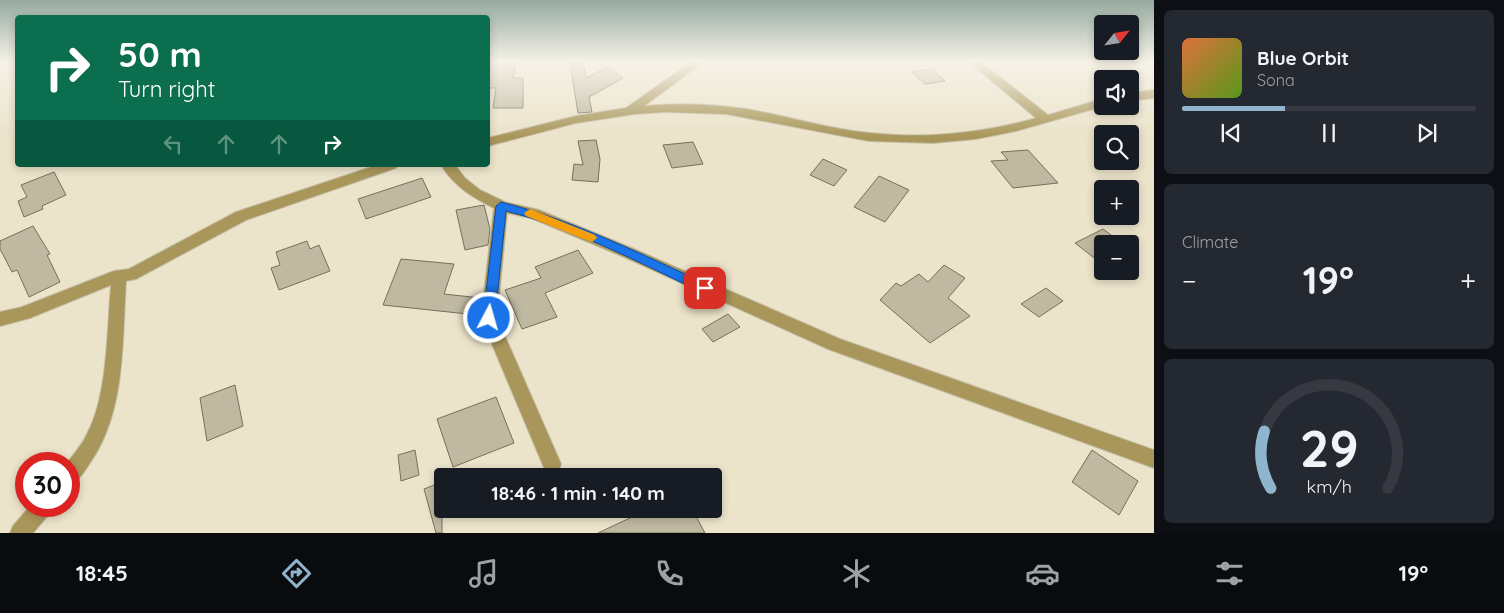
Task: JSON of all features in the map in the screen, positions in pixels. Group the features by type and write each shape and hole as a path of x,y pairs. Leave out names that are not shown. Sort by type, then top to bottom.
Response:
{"street":[{"path":"631,109 663,87"},
{"path":"1005,87 1044,119"},
{"path":"1139,96 1154,94"},
{"path":"490,141 536,127 631,109 675,107 726,110 848,135 891,139 952,138 1005,130 1094,105"},
{"path":"0,320 24,313 119,275 131,275 240,216 385,167"},
{"path":"450,167 460,181 475,193 501,206 534,214 629,253 834,344 1154,459"},
{"path":"501,206 489,318 552,464"},
{"path":"80,460 97,435 103,418 109,386 119,275"},
{"path":"20,533 34,517"}],"building":[{"path":"490,87 523,87 523,108 493,108 496,88"},
{"path":"574,87 607,87 589,97 592,112 578,113"},
{"path":"596,140 600,159 598,182 572,180 574,164 583,165 578,141"},
{"path":"693,142 703,164 672,168 663,145"},
{"path":"1028,150 1058,183 1013,188 991,161 1008,160 1001,152"},
{"path":"823,159 847,170 834,186 810,175"},
{"path":"54,172 66,195 42,206 43,209 24,217 18,201 27,197 21,185"},
{"path":"879,176 909,190 885,222 854,207"},
{"path":"422,178 431,197 366,219 358,199"},
{"path":"484,205 490,229 488,245 465,250 456,210"},
{"path":"33,226 50,254 47,255 60,282 29,297 17,270 12,272 0,249 0,241"},
{"path":"1103,229 1111,235 1094,235 1094,258 1075,243"},
{"path":"307,241 310,249 319,245 330,271 279,290 271,268 280,265 276,252"},
{"path":"578,250 593,273 545,293 557,317 522,329 505,290 541,278 535,267"},
{"path":"401,259 454,264 444,294 481,298 477,315 383,305"},
{"path":"944,265 965,278 948,298 970,316 930,343 880,300 896,283 901,286 919,274 928,282"},
{"path":"1046,288 1063,301 1039,317 1021,304"},
{"path":"728,314 740,327 713,342 702,329"},
{"path":"235,385 243,426 207,441 200,398"},
{"path":"496,397 514,443 453,467 437,419"},
{"path":"415,450 419,475 401,481 398,455"},
{"path":"1092,450 1138,481 1119,515 1072,482"},
{"path":"434,485 434,518 442,518 442,533 436,533 424,489"},
{"path":"630,518 697,518 705,533 598,533"}],"slow traffic":[{"path":"530,213 592,238"}],"route":[{"path":"489,318 501,206 534,214 629,253 705,288"}]}
